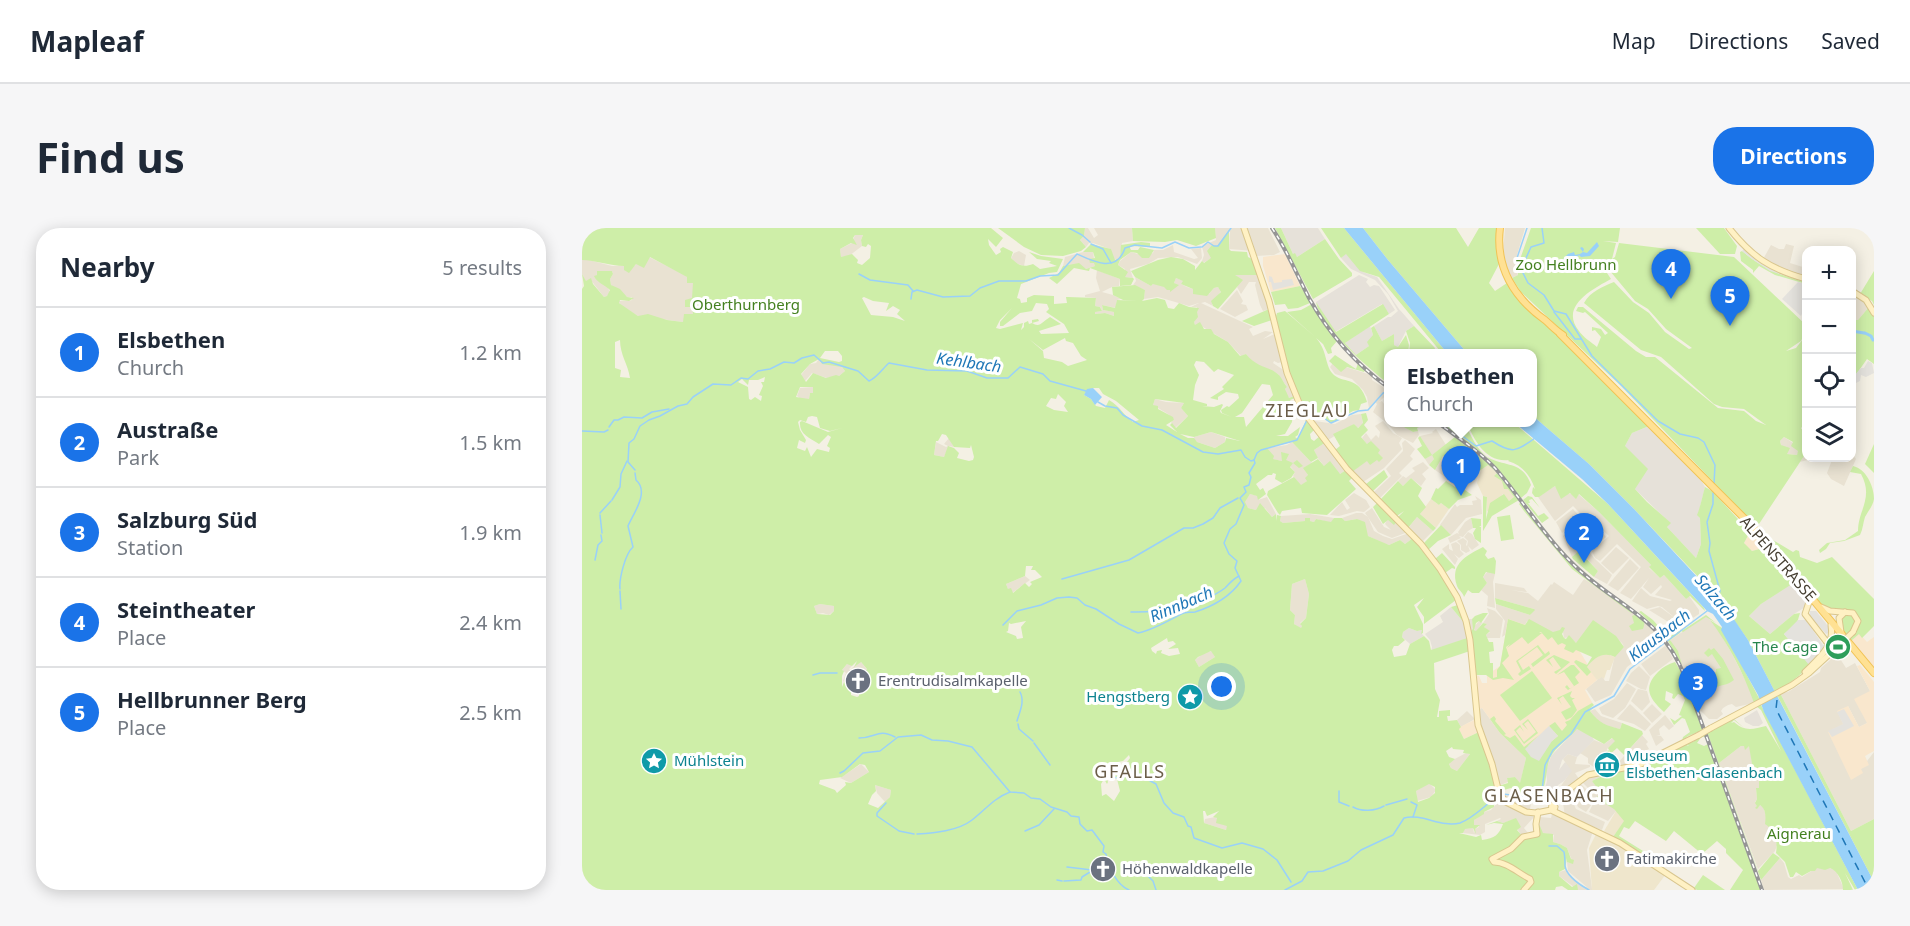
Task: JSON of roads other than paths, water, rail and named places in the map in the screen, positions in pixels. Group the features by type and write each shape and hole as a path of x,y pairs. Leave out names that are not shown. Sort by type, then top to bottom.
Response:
{"main road":[{"path":"1244,228 1266,291 1292,386 1308,419 1322,434 1347,469 1421,544 1454,592 1466,621 1470,640 1478,725 1500,795 1526,812 1540,812 1553,807 1588,775 1644,763 1791,686 1807,677 1841,648 1851,647"},
{"name":"ALPENSTRASSE","path":"1501,228 1499,256 1509,283 1524,302 1606,375 1753,528 1851,647"},
{"path":"1729,228 1761,261 1783,272 1802,278"},
{"path":"1856,294 1866,300 1874,313"},
{"name":"ALPENSTRASSE","path":"1699,473 1751,529 1874,673"},
{"path":"1809,599 1808,608 1805,611 1806,616 1834,650"},
{"path":"1791,686 1828,656 1858,625 1858,618 1853,613 1830,612 1818,607 1808,608"},
{"path":"1840,632 1839,618 1847,611"},
{"path":"1791,686 1830,644 1833,635 1831,625"},
{"path":"1553,807 1561,815 1611,838 1692,890"},
{"path":"1524,890 1531,882 1530,878 1492,859 1510,850 1523,837 1535,835 1538,832 1536,824 1540,812"}],"water":[{"path":"1344,228 1363,228 1464,349 1444,349"},
{"path":"1597,242 1599,246 1590,256 1581,257 1579,255 1576,258 1563,259 1568,254 1574,252 1575,255 1587,253"},
{"path":"1093,388 1102,397 1095,405 1084,395 1087,389"},
{"path":"1537,419 1589,464 1727,609 1748,640 1874,882 1874,890 1858,890 1764,712 1758,695 1713,614 1707,611 1582,479 1520,427 1537,427"}],"waterway":[{"path":"1069,228 1090,242"},
{"path":"1202,247 1208,242 1218,246 1231,228"},
{"path":"1521,269 1516,261 1527,228"},
{"path":"1542,228 1544,243 1531,247 1521,269 1528,283 1544,295 1554,311 1566,314 1592,356 1658,421 1680,434 1698,438 1704,442 1715,465 1714,484"},
{"path":"911,299 912,292 917,290 943,297 970,296 980,288 999,281 1026,281 1040,276 1058,275 1077,254 1098,262 1111,263 1117,261 1125,248 1135,245 1162,248 1175,242 1189,248 1201,247"},
{"path":"1091,244 1103,249 1111,263"},
{"path":"859,274 870,280 908,285 913,291"},
{"path":"1554,312 1575,339 1581,339"},
{"path":"1856,332 1864,333"},
{"path":"1865,333 1873,340"},
{"name":"Kehlbach","path":"635,470 628,462 629,443 634,439 640,426 649,420 687,404 693,397 713,384 731,385 741,378 748,379 758,371 770,369 784,362 794,363 814,355 823,363 829,362 858,371 869,381 889,363 927,370 967,371 987,378 1008,378 1020,367 1043,374 1050,381 1086,391"},
{"name":"Kehlbach","path":"1311,417 1321,416 1331,423 1358,411 1368,410 1384,393"},
{"name":"Kehlbach","path":"1098,402 1117,408 1123,415 1142,426 1162,430 1203,452 1218,454 1241,450 1251,461 1261,450 1297,440 1307,420"},
{"path":"609,427 614,420 624,417 642,418 652,412 669,409"},
{"name":"Kehlbach","path":"1450,427 1476,446 1492,441 1504,448 1514,450 1535,438"},
{"path":"582,431 604,432 608,430"},
{"name":"Rinnbach","path":"1003,625 1017,611 1057,598 1069,597 1077,598 1085,605 1138,633 1155,628 1183,613 1209,607 1221,600 1241,581 1235,568 1237,561 1229,554 1224,543 1244,505 1240,498 1246,492 1244,487 1249,485 1251,477 1249,473 1255,463 1254,460"},
{"path":"612,500 620,487 621,474 627,461"},
{"name":"Kehlbach","path":"620,589 623,567 633,547 628,526 641,497 640,485 635,473"},
{"name":"Salzach","path":"1713,493 1713,504 1707,522 1709,551 1720,591 1717,601"},
{"path":"1062,579 1129,560 1184,528 1193,528 1203,524 1213,518 1220,508 1238,498"},
{"path":"600,513 611,501"},
{"path":"600,515 602,533"},
{"path":"595,560 598,545 602,541 601,535"},
{"path":"1131,612 1154,611 1193,603 1216,594 1239,576"},
{"name":"Kehlbach","path":"620,591 621,609"},
{"name":"Klausbach","path":"1503,794 1535,798 1542,791 1545,765 1553,750 1571,734 1585,712 1614,696 1630,669 1707,611"},
{"path":"813,675 837,673"},
{"path":"1017,721 1022,702 1020,692"},
{"path":"1018,724 1019,729 1033,741"},
{"path":"859,738 881,733 895,737"},
{"path":"840,773 863,753 880,751 898,737 921,735 932,740 972,747 1010,792 1024,793 1031,798 1040,799 1051,807 1067,812 1071,816 1079,817 1080,824 1087,831 1092,830 1104,846 1103,852 1117,880 1129,890"},
{"path":"1034,743 1050,765"},
{"path":"1110,776 1123,777 1133,771 1144,777"},
{"path":"1145,778 1156,784 1164,803 1173,813 1184,817 1188,826 1191,827 1194,838 1222,848 1242,843 1263,849 1277,860 1291,882"},
{"path":"1339,791 1339,802 1349,806"},
{"path":"917,834 960,827 1010,792"},
{"name":"Klausbach","path":"1285,890 1302,881 1308,872 1323,871 1348,861 1361,850 1393,835 1404,818 1418,817 1446,824 1460,823 1498,796"},
{"path":"1386,805 1407,799"},
{"path":"1411,802 1417,805 1413,817"},
{"path":"886,803 877,816 899,831 914,834"},
{"path":"1353,807 1368,810 1384,806"},
{"path":"1025,831 1039,825 1054,809"},
{"path":"1549,846 1557,846 1564,852 1568,874 1589,890"},
{"path":"1064,881 1081,880 1082,877 1106,862"},
{"path":"1067,867 1092,870"},
{"path":"1148,876 1153,881 1156,890"},
{"path":"1057,880 1062,881"}],"railway":[{"path":"1272,228 1325,324 1354,358 1384,384"},
{"path":"1444,427 1495,468 1570,561 1602,589 1649,624 1663,638 1685,677 1762,890"}],"place":[{"name":"Steintheater","path":"1671,299"},
{"name":"Hellbrunner Berg","path":"1730,326"},
{"name":"Elsbethen","path":"1461,496"},
{"name":"Austraße","path":"1584,563"},
{"name":"The Cage","path":"1838,647"},
{"name":"Erentrudisalmkapelle","path":"858,681"},
{"name":"Hengstberg","path":"1190,697"},
{"name":"Salzburg Süd","path":"1698,713"},
{"name":"Mühlstein","path":"654,761"},
{"name":"Museum Elsbethen-Glasenbach","path":"1607,765"},
{"name":"Fatimakirche","path":"1607,859"},
{"name":"Höhenwaldkapelle","path":"1103,869"}],"district":[{"name":"ZIEGLAU","path":"1307,411"},
{"name":"GFALLS","path":"1130,772"},
{"name":"GLASENBACH","path":"1549,796"}],"park label":[{"name":"Zoo Hellbrunn","path":"1566,265"},
{"name":"Oberthurnberg","path":"746,305"},
{"name":"Aignerau","path":"1799,834"}]}
